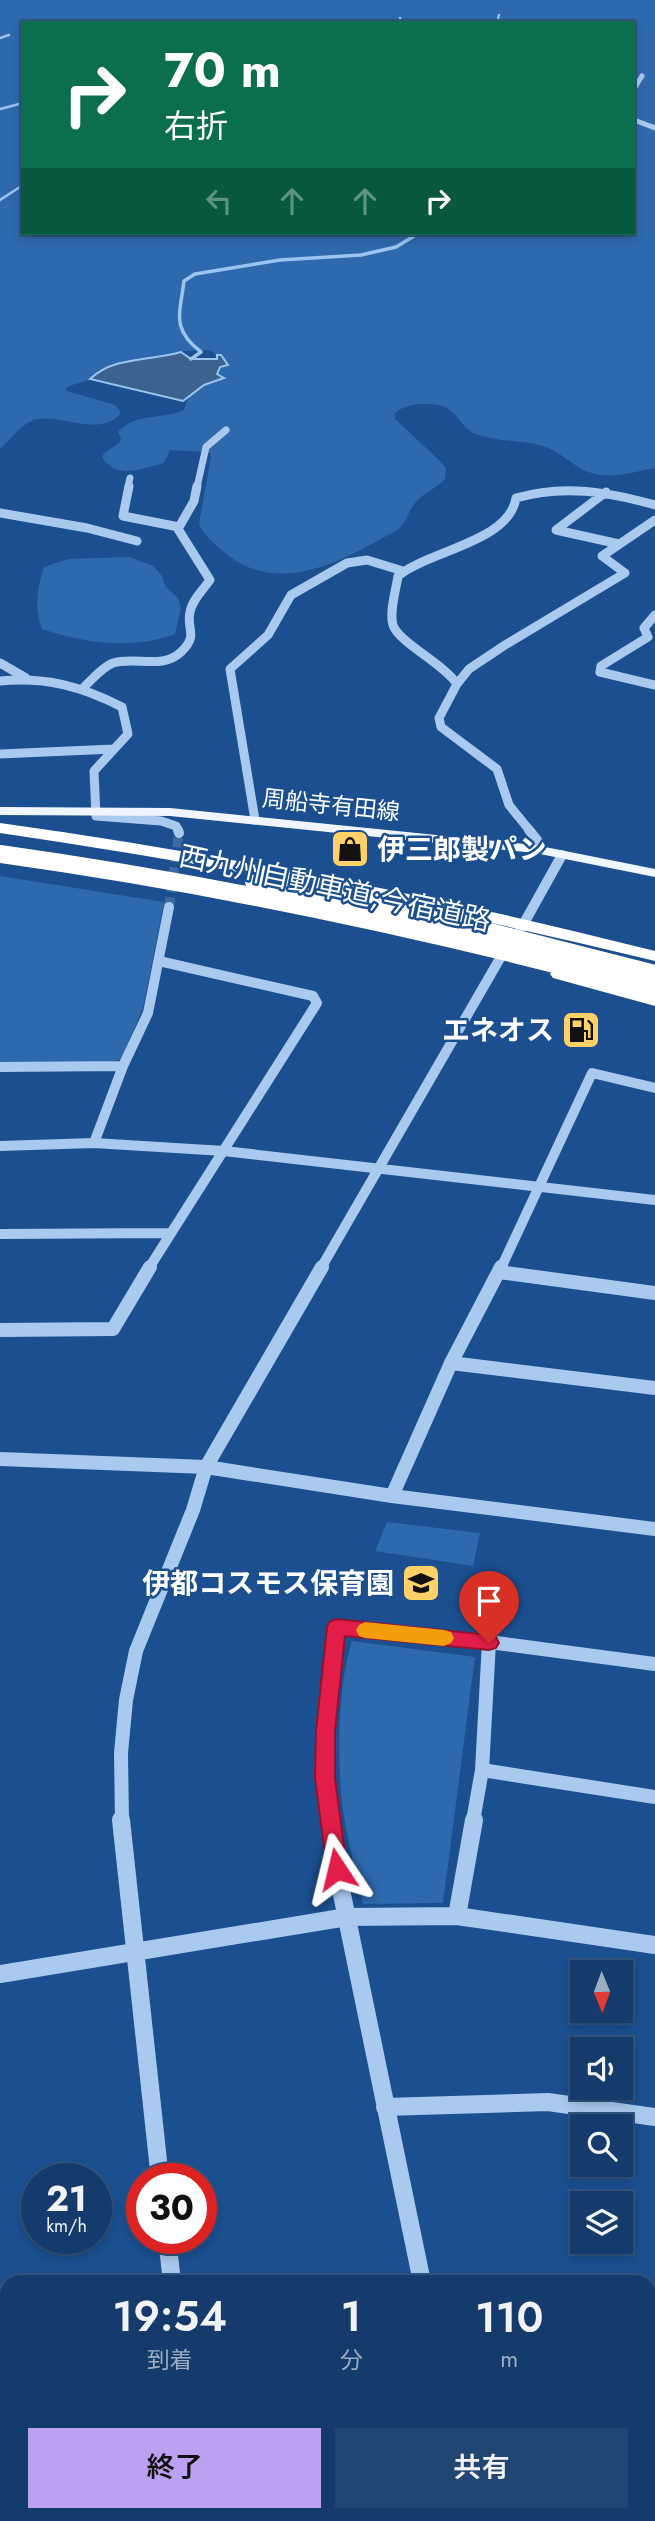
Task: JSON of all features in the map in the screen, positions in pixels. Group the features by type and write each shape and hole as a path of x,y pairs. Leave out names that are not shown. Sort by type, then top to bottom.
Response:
{"highway":[{"path":"0,828 296,874 526,923 655,957"},
{"name":"西九州自動車道;今宿道路","path":"0,842 304,890 459,924 655,974"},
{"name":"西九州自動車道;今宿道路","path":"0,854 158,877 302,906 470,942 655,990"},
{"path":"0,863 196,893 499,958 655,1000"}],"main road":[{"name":"周船寺有田線","path":"0,811 20,813 147,810 255,820 536,849 655,873"}],"street":[{"path":"635,87 642,76"},
{"path":"635,120 655,128"},
{"path":"179,527 194,501 206,447 226,430"},
{"path":"84,687 113,663 158,663 177,655 190,642 193,632 189,616 194,601 210,580 179,527 122,516 130,478"},
{"path":"457,684 449,672 408,644 392,623 398,576 403,570 492,531 512,515 516,498 537,490 606,492 655,505"},
{"path":"606,492 556,530 620,544"},
{"path":"0,513 87,528 136,541"},
{"path":"536,849 537,840 509,805 496,769 441,727 439,718 457,684 469,669 625,573 602,556 655,520"},
{"path":"255,820 230,669 268,635 291,595 347,563 367,560 403,570"},
{"path":"655,615 644,628 651,639 601,666 600,672 655,685"},
{"path":"0,663 26,678"},
{"path":"0,681 26,678 84,687 122,707 128,734 94,771 96,816 161,821 176,827 179,833"},
{"path":"0,754 114,749"},
{"path":"158,2163 121,1815 121,1753 126,1700 136,1651 193,1510 206,1467 499,958 526,923 562,855"},
{"path":"94,1143 122,1066 148,1013 169,907"},
{"path":"0,1330 113,1328 170,1233 317,1003 313,996 159,961"},
{"path":"0,1068 122,1066"},
{"path":"392,1496 451,1363 499,1272 592,1073 655,1088"},
{"path":"0,1146 94,1143 224,1150 538,1189 655,1200"},
{"path":"0,1234 170,1233"},
{"path":"499,1272 655,1293"},
{"path":"451,1363 655,1388"},
{"path":"0,1459 206,1467 392,1496 655,1529"},
{"path":"421,2275 332,1846 325,1778 326,1731 336,1627 655,1664"},
{"path":"457,1916 482,1770 489,1643"},
{"path":"482,1770 655,1797"},
{"path":"0,1974 135,1954 347,1917 457,1916 655,1945"},
{"path":"385,2106 548,2102 655,2117"},
{"path":"169,2254 171,2275"}],"shaded area":[{"path":"0,0 655,0 655,468 618,475 596,474 582,469 543,446 474,433 446,407 431,404 407,406 395,413 395,419 440,461 446,469 445,479 414,504 397,530 356,552 312,570 267,572 245,566 224,552 199,524 211,457 209,452 170,450 164,463 130,471 115,469 102,457 119,442 121,439 118,432 125,426 141,419 184,410 189,395 223,365 211,350 184,351 65,389 115,405 121,413 112,420 91,425 44,418 29,422 0,449"},
{"path":"181,352 191,359 217,359 217,355 221,355 228,365 220,367 217,374 224,378 204,385 183,401 90,379 110,366"},
{"path":"129,557 154,566 166,587 178,598 181,608 175,634 142,642 108,643 74,638 42,629 37,598 44,567 68,559"},
{"path":"0,876 164,902 143,1008 122,1058 112,1063 0,1063"},
{"path":"387,1522 480,1533 473,1566 375,1551"},
{"path":"352,1641 475,1657 443,1903 363,1904 344,1815 339,1764 341,1699"}],"waterway":[{"path":"498,21 499,15"},
{"path":"0,38 9,35"},
{"path":"0,109 21,104"},
{"path":"0,200 21,186"},
{"path":"191,359 201,352 185,336 181,328 180,312 184,281 195,274 280,260 361,255 396,247 416,235"}],"tunnel":[{"path":"169,907 179,833"}],"slow traffic":[{"path":"365,1630 444,1638"}],"place":[{"name":"伊三郎製パン","path":"350,849"},
{"name":"エネオス","path":"581,1030"},
{"name":"伊都コスモス保育園","path":"421,1583"}],"route":[{"path":"337,1869 325,1778 329,1677 336,1627 489,1643"}]}
